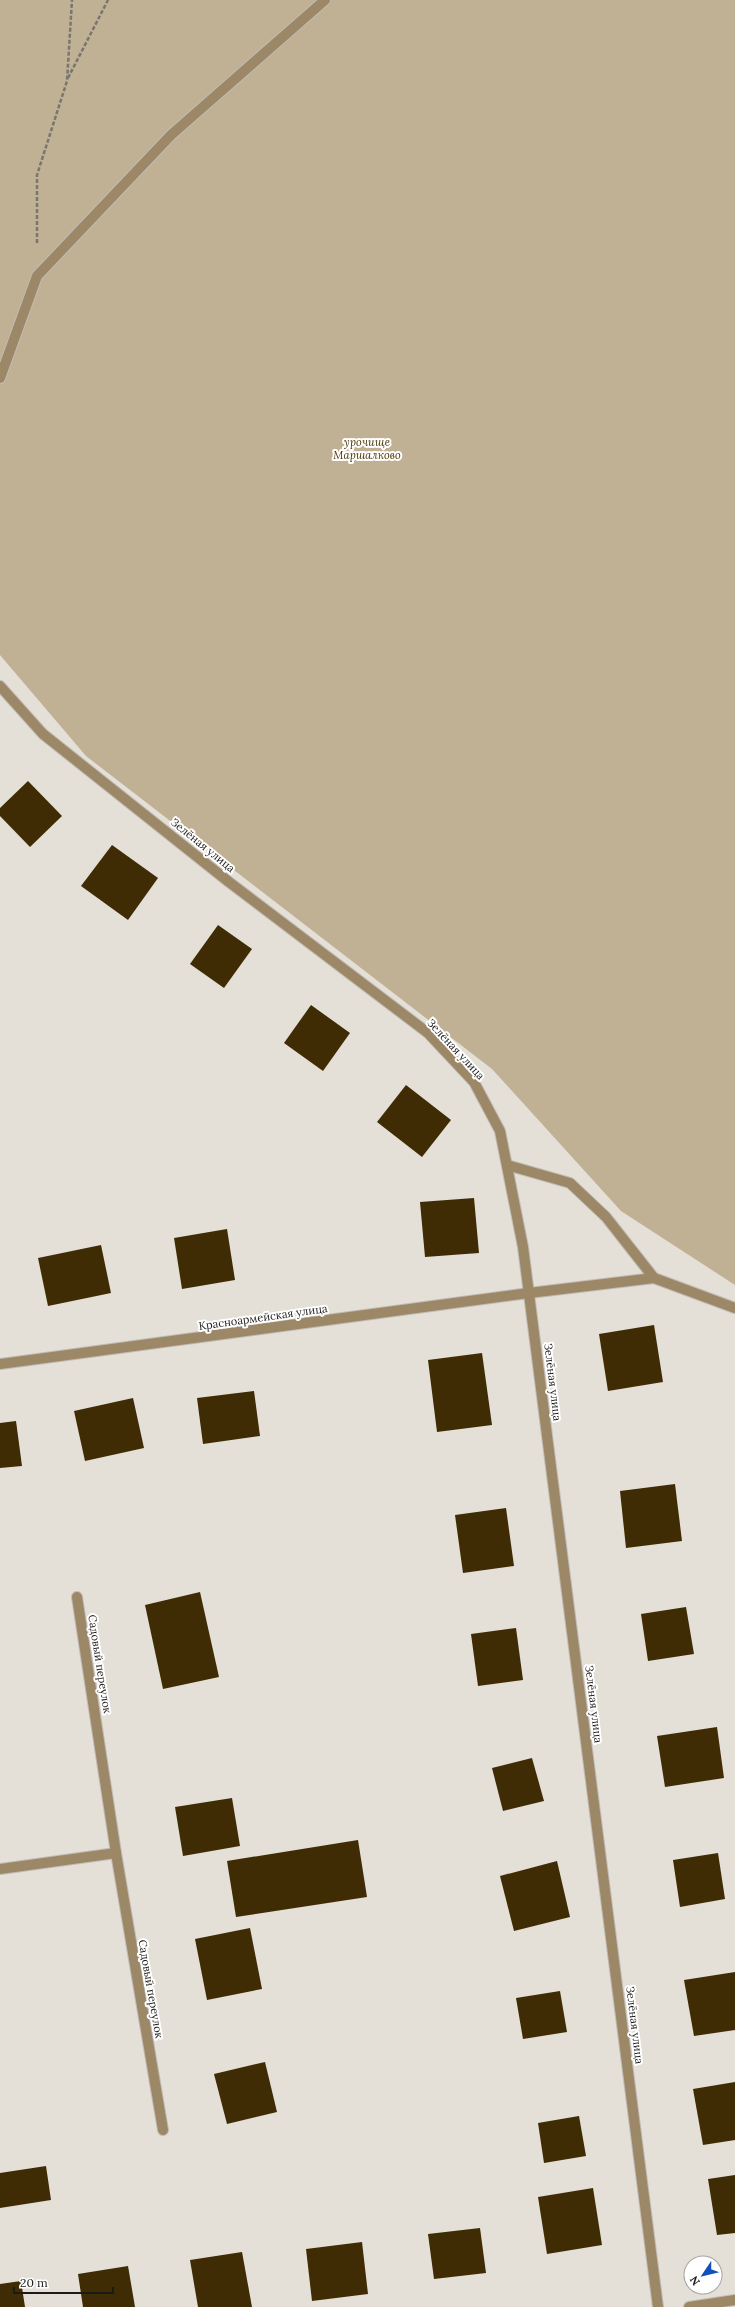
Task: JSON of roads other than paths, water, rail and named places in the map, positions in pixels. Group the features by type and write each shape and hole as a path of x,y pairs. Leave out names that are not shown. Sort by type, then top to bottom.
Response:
{"street":[{"path":"0,378 37,276 171,135 325,0"},
{"name":"Зелёная улица","path":"0,686 43,734 229,882 428,1033 474,1082 500,1131 523,1247 658,2307"},
{"path":"507,1165 570,1183 606,1217 654,1278 735,1308"},
{"name":"Красноармейская улица","path":"0,1364 529,1293 654,1278"},
{"name":"Садовый переулок","path":"77,1597 116,1853 162,2130"},
{"path":"0,1870 116,1853"},
{"path":"688,2307 735,2300"}],"park label":[{"name":"урочище Маршалково","path":"367,448"}]}
